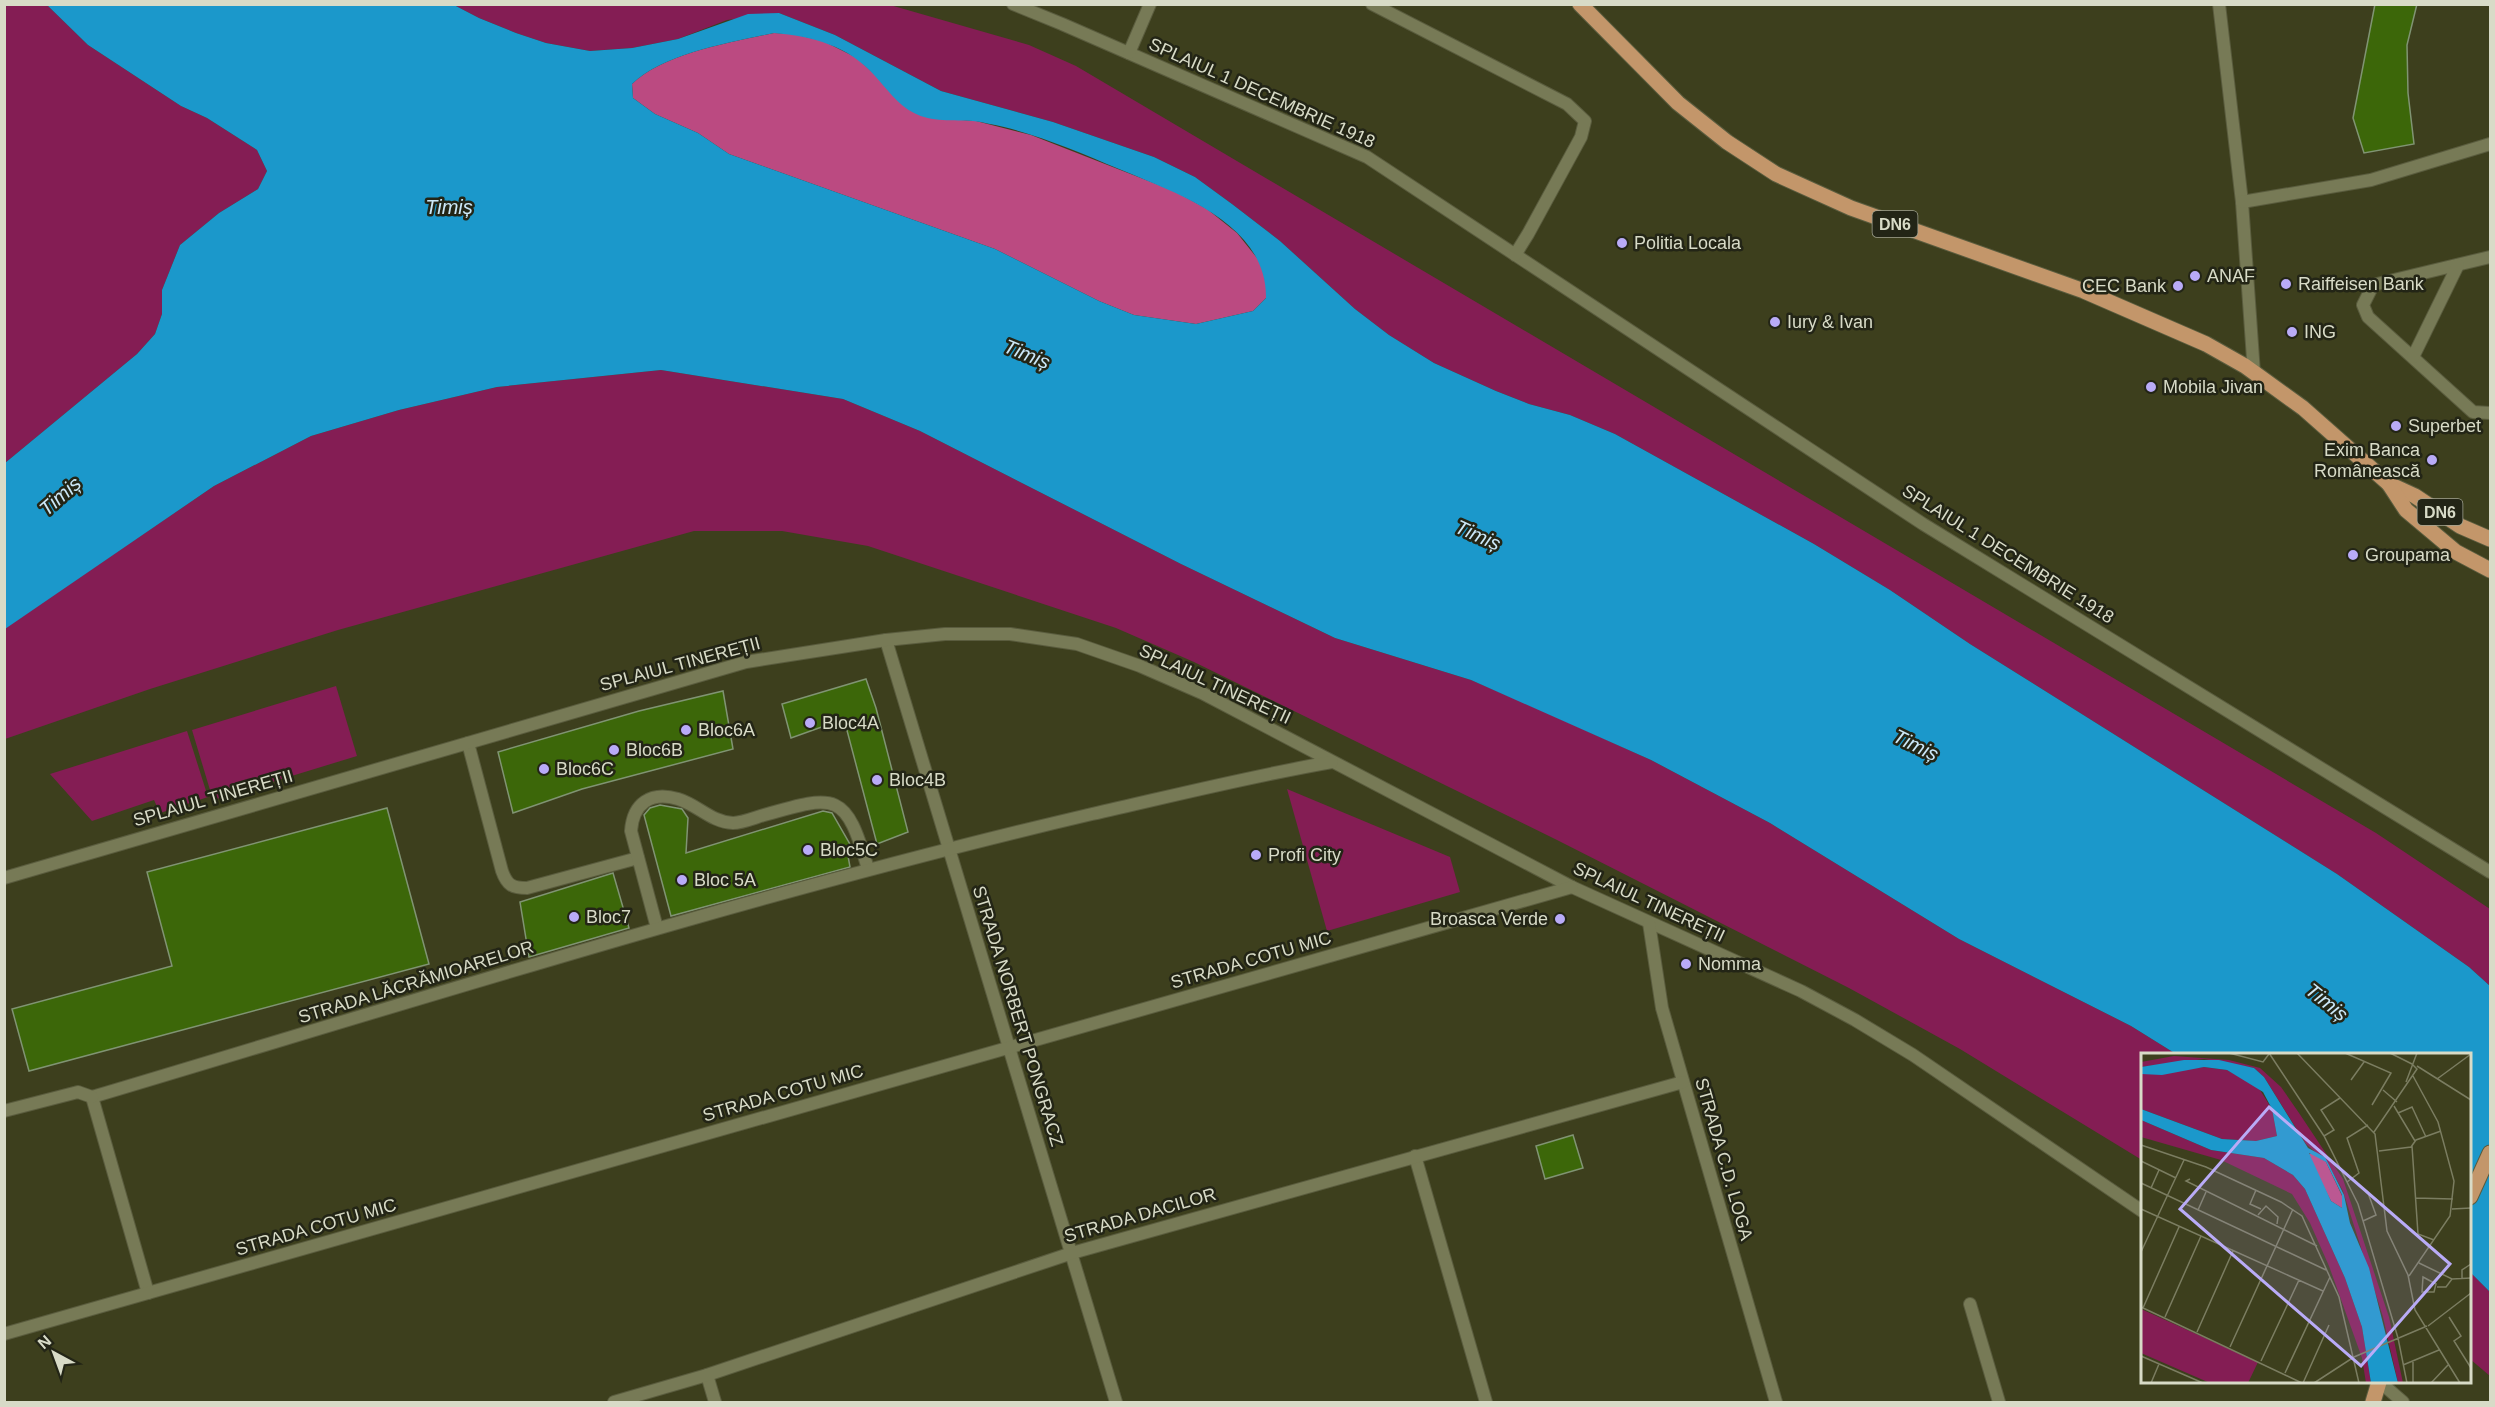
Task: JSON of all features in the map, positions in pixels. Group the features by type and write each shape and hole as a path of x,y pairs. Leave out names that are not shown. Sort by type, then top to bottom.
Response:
{"main road":[{"name":"DN6","path":"1580,4 1678,104 1727,142 1776,174 1851,208 2084,291 2206,344 2254,372 2303,408 2390,484 2415,496 2460,526 2490,539"},
{"path":"2390,484 2406,510 2456,552 2486,568"},
{"path":"2471,1193 2490,1153"},
{"path":"2373,1402 2380,1383"}],"street":[{"name":"SPLAIUL 1 DECEMBRIE 1918","path":"1013,4 1367,158 1923,524 2490,872"},
{"path":"1129,53 1150,4"},
{"path":"1372,4 1568,104 1585,121 1581,137 1515,255"},
{"path":"2219,4 2242,202 2254,372"},
{"path":"2242,202 2371,180 2490,147"},
{"path":"2490,257 2373,285 2362,305 2368,317 2473,412 2490,413"},
{"path":"2413,357 2458,265"},
{"name":"SPLAIUL TINEREȚII","path":"4,878 746,662 886,640 945,634 1010,634 1077,644 1140,666 1202,693 1572,887 1801,991 1913,1055 2141,1210"},
{"name":"STRADA NORBERT PONGRACZ","path":"886,640 1116,1402"},
{"path":"468,743 505,882 514,888 527,888 638,858"},
{"name":"STRADA LĂCRĂMIOARELOR","path":"4,1111 78,1092 92,1096 657,928 868,869 1262,774 1332,762"},
{"path":"657,928 631,831 632,817 642,802 660,797 679,800 718,821 735,823 809,802 829,802 845,811 859,837 868,869"},
{"name":"STRADA COTU MIC","path":"4,1334 1572,887"},
{"name":"STRADA C.D. LOGA","path":"1650,922 1662,1008 1776,1402"},
{"name":"STRADA DACILOR","path":"614,1402 707,1376 1071,1253 1683,1082"},
{"path":"92,1096 148,1293"},
{"path":"1415,1156 1486,1402"},
{"path":"1970,1304 1999,1402"},
{"path":"707,1376 715,1402"},
{"path":"2381,1383 2403,1402"}],"shaded area":[{"path":"5,5 47,5 88,45 181,106 207,118 257,150 267,171 258,189 219,213 180,245 162,290 162,314 155,334 137,354 5,463"},
{"path":"454,5 890,5 1029,45 1076,66 2376,833 2490,909 2490,986 2469,967 2337,874 1814,544 1615,434 1570,415 1529,404 1434,363 1389,335 1355,309 1280,241 1232,204 1195,177 1154,157 1053,122 941,91 835,35 779,13 727,20 678,39 632,48 590,51 546,43 516,33"},
{"path":"774,33 793,34 823,41 857,58 874,74 932,118 976,121 1031,135 1174,191 1207,209 1237,233 1261,263 1266,284 1266,298 1253,311 1196,324 1134,315 1099,301 995,249 729,154 698,133 655,114 633,98 632,84 661,65 698,51"},
{"path":"661,370 843,399 920,431 1181,564 1335,638 1471,680 1651,760 1770,823 1959,939 2131,1026 2174,1053 2141,1053 2141,1159 1960,1049 1849,988 1557,840 1194,662 1116,628 868,546 782,531 694,531 338,630 150,689 5,739 4,629 214,486 311,436 399,410 497,387"},
{"path":"336,686 357,756 213,800 192,730"},
{"path":"187,731 208,797 160,813 154,800 92,821 50,774"},
{"path":"1287,789 1450,857 1460,892 1327,931"},
{"path":"2471,1273 2490,1292 2490,1376 2471,1360"}],"water":[{"name":"Timiș","path":"47,5 454,5 516,33 546,43 590,51 632,48 678,39 748,14 779,13 835,35 941,91 1053,122 1154,157 1195,177 1280,241 1355,309 1389,335 1434,363 1529,404 1570,415 1615,434 1814,544 2337,874 2469,967 2490,986 2490,1292 2471,1273 2471,1053 2174,1053 2131,1026 1959,939 1770,823 1651,760 1471,680 1335,638 1181,564 920,431 843,399 661,370 497,387 399,410 311,436 214,486 5,629 5,463 137,354 155,334 162,314 162,290 180,245 219,213 258,189 267,171 257,150 207,118 181,106 88,45","holes":["774,33 829,44 854,57 903,106 921,116 981,122 1034,136 1091,157 1191,201 1214,214 1235,231 1251,250 1262,272 1266,298 1253,311 1196,324 1134,315 1099,301 995,249 729,154 698,133 655,114 633,98 632,84 645,74 679,57 718,45"]}],"building":[{"path":"2375,4 2417,4 2407,45 2408,93 2414,144 2364,153 2353,118"},
{"path":"866,679 876,708 908,832 877,844 844,719 791,738 782,704"},
{"path":"723,691 733,749 582,789 513,813 498,752 639,711"},
{"path":"660,805 682,809 688,818 686,853 823,811 832,813 855,853 848,856 850,867 671,916 644,815 650,808"},
{"path":"387,808 429,964 29,1071 12,1009 172,966 147,872"},
{"name":"Bloc7","path":"613,873 629,928 529,957 520,902"},
{"path":"1573,1135 1583,1168 1545,1179 1536,1146"}],"place":[{"name":"Politia Locala","path":"1622,243"},
{"name":"ANAF","path":"2195,276"},
{"name":"Raiffeisen Bank","path":"2286,284"},
{"name":"CEC Bank","path":"2178,286"},
{"name":"Iury & Ivan","path":"1775,322"},
{"name":"ING","path":"2292,332"},
{"name":"Mobila Jivan","path":"2151,387"},
{"name":"Superbet","path":"2396,426"},
{"name":"Exim Banca Românească","path":"2432,460"},
{"name":"Groupama","path":"2353,555"},
{"name":"Bloc4A","path":"810,723"},
{"name":"Bloc6A","path":"686,730"},
{"name":"Bloc6B","path":"614,750"},
{"name":"Bloc6C","path":"544,769"},
{"name":"Bloc4B","path":"877,780"},
{"name":"Bloc5C","path":"808,850"},
{"name":"Profi City","path":"1256,855"},
{"name":"Bloc 5A","path":"682,880"},
{"name":"Bloc7","path":"574,917"},
{"name":"Broasca Verde","path":"1560,919"},
{"name":"Nomma","path":"1686,964"}]}
